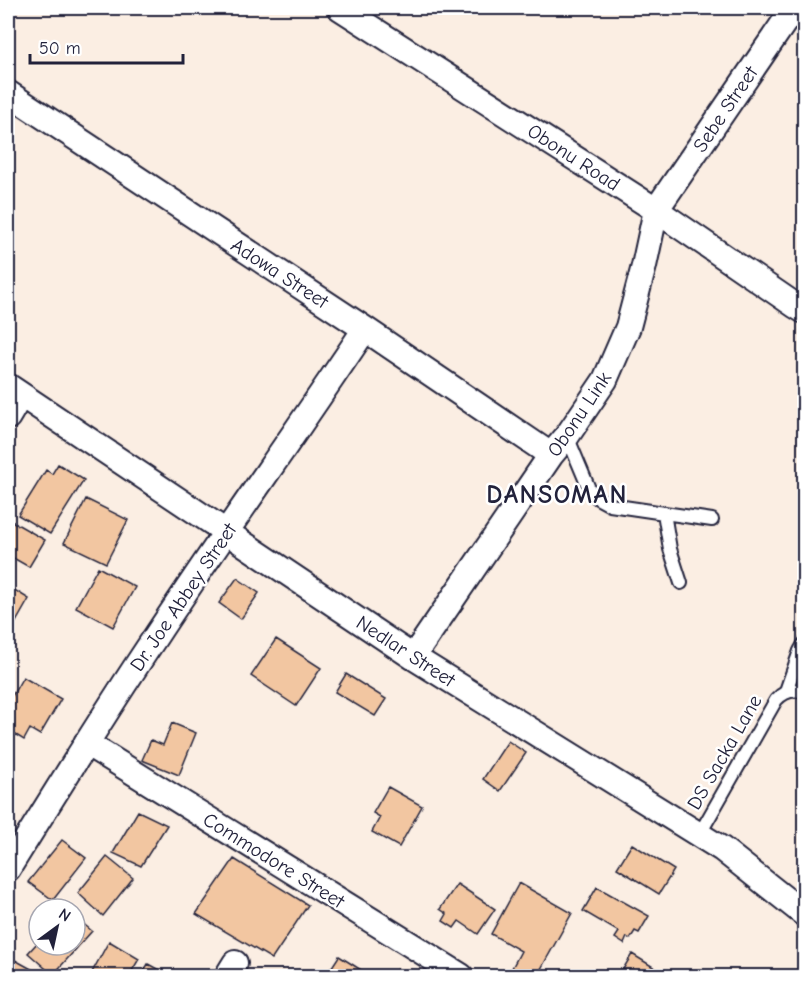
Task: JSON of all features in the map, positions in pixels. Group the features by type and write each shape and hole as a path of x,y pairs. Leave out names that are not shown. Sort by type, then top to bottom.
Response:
{"street":[{"name":"Obonu Road","path":"340,8 656,210 804,311"},
{"name":"Sebe Street","path":"656,210 795,8"},
{"path":"795,8 804,13"},
{"name":"Adowa Street","path":"8,93 551,455"},
{"name":"Obonu Link","path":"413,657 605,380 628,327 656,210"},
{"name":"Dr. Joe Abbey Street","path":"8,869 152,641 365,329"},
{"path":"8,417 14,391"},
{"name":"Nedlar Street","path":"14,391 413,657 722,849 804,914"},
{"name":"Commodore Street","path":"86,743 461,976"}],"lane":[{"path":"567,436 590,491 599,500 610,505 712,520"},
{"path":"664,513 670,549 681,583"},
{"name":"DS Sacka Lane","path":"786,692 804,644"},
{"name":"DS Sacka Lane","path":"699,835 776,700 786,692 798,690 804,692"}],"building":[{"path":"58,464 84,480 50,534 18,515 46,470 52,474"},
{"path":"86,499 128,520 106,563 64,543"},
{"path":"8,519 45,540 29,567 8,555"},
{"path":"98,567 135,587 113,627 76,607"},
{"path":"237,578 259,593 241,619 219,603"},
{"path":"8,586 29,599 8,636"},
{"path":"276,639 321,668 296,706 251,676"},
{"path":"346,674 386,699 375,716 335,692"},
{"path":"23,677 61,699 40,735 30,729 24,740 8,730 8,703"},
{"path":"172,723 196,733 179,775 142,760 151,740 163,745"},
{"path":"508,741 526,753 500,791 483,779"},
{"path":"388,787 422,806 399,847 372,832 380,817 373,813"},
{"path":"138,811 167,825 141,866 113,853"},
{"path":"62,840 86,858 55,897 49,897 28,882"},
{"path":"632,844 674,870 659,894 617,868"},
{"path":"107,857 133,878 103,916 87,901 87,897 82,897 78,893"},
{"path":"234,859 308,905 272,959 196,914"},
{"path":"519,883 572,913 537,976 523,976 511,970 521,951 491,934"},
{"path":"457,884 495,909 478,934 459,921 454,928 443,921 447,914 440,909"},
{"path":"597,887 649,916 639,933 635,931 630,939 627,937 624,944 615,938 619,932 583,911"},
{"path":"87,927 92,931 87,937"},
{"path":"109,941 139,959 129,976 90,976"},
{"path":"632,954 668,976 619,976"},
{"path":"339,956 369,975 326,976"},
{"path":"33,957 69,957 53,975"},
{"path":"15,960 44,976 8,976"},
{"path":"148,964 170,976 141,976"},
{"path":"397,969 407,976 392,976"}],"district":[{"name":"DANSOMAN","path":"557,494"}]}
